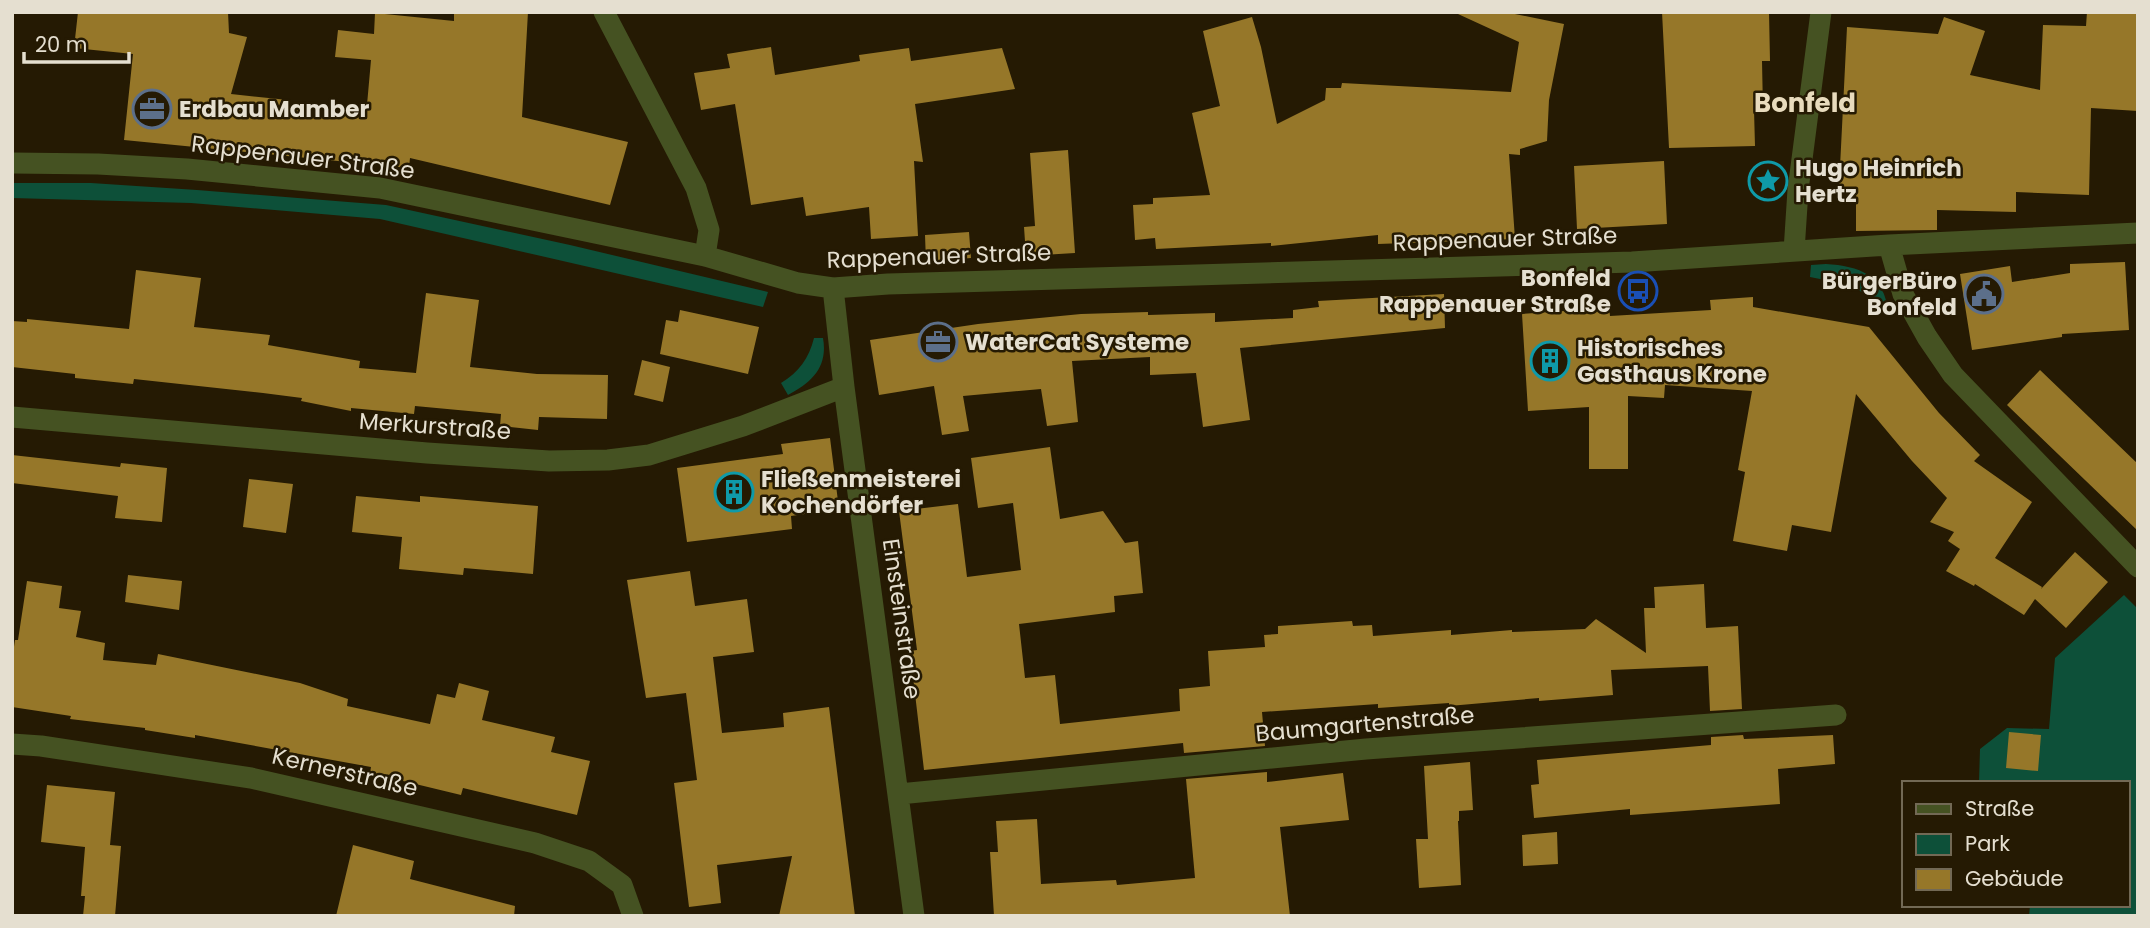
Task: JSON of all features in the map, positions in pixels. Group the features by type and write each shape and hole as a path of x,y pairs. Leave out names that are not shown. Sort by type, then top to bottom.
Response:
{"street":[{"path":"604,12 696,188 709,230 705,256"},
{"path":"1794,251 1798,190 1821,12"},
{"name":"Rappenauer Straße","path":"12,163 162,168 380,188 705,256 798,283 833,288 1534,266 1889,244 2138,233"},
{"path":"1889,244 1903,294 1927,337 1953,375 2138,567"},
{"name":"Einsteinstraße","path":"833,288 914,916"},
{"name":"Merkurstraße","path":"12,416 427,453 549,461 608,460 649,455 743,426 844,387"},
{"name":"Baumgartenstraße","path":"900,794 1366,749 1836,715"},
{"name":"Kernerstraße","path":"12,744 41,746 251,778 535,843 590,861 621,885 632,916"}],"green space":[{"path":"12,183 91,183 386,205 768,292 763,307 380,219 191,203 12,198"},
{"path":"1826,264 1859,270 1876,281 1886,299 1888,312 1862,292 1845,284 1810,277 1811,265"},
{"path":"814,338 823,338 821,365 805,385 788,395 781,383 802,364"},
{"path":"2124,595 2138,609 2138,916 2029,916 2030,907 2129,907 2129,781 1979,781 1980,749 2007,728 2049,729 2055,658"}],"building":[{"path":"78,12 228,12 229,33 247,37 231,94 288,100 287,108 366,116 371,60 335,57 338,30 374,34 375,13 454,21 454,12 528,12 522,117 628,142 610,205 410,158 409,168 124,140 133,54 74,48"},
{"path":"1505,12 1564,24 1549,100 1547,141 1520,149 1520,155 1509,154 1515,239 1378,244 1378,235 1271,246 1271,243 1156,249 1155,238 1135,240 1133,205 1153,204 1153,198 1210,195 1192,113 1220,106 1203,31 1252,17 1277,124 1325,100 1326,88 1341,88 1342,83 1511,92 1519,42 1458,14"},
{"path":"1662,12 1769,12 1770,61 1762,61 1763,110 1754,110 1755,146 1669,148"},
{"path":"2087,12 2138,12 2138,111 2091,108 2089,195 2016,192 2016,212 1937,210 1937,230 1856,231 1856,189 1839,187 1847,27 1938,34 1944,17 1985,31 1970,75 2040,90 2043,25 2086,26"},
{"path":"771,47 775,75 860,61 859,55 909,48 911,61 1002,48 1015,89 915,104 923,162 914,161 918,236 871,239 869,207 806,216 803,197 751,205 735,104 701,110 694,73 730,68 727,54"},
{"path":"1068,150 1075,253 1026,256 1024,227 1035,226 1030,153"},
{"path":"1664,161 1667,224 1577,229 1574,166"},
{"path":"969,232 971,258 926,262 925,235"},
{"path":"2125,262 2129,330 2062,334 2062,337 1972,350 1960,274 2010,266 2012,282 2070,273 2070,264"},
{"path":"136,270 201,278 194,327 270,335 268,345 360,361 359,368 416,373 426,293 479,300 470,367 537,374 608,375 607,419 539,417 538,430 500,426 501,414 415,406 414,414 351,408 351,411 301,401 302,398 134,379 133,384 75,378 75,374 12,367 12,321 27,322 27,319 129,329"},
{"path":"1444,294 1445,328 1240,348 1250,420 1203,427 1196,373 1150,375 1150,357 1072,361 1078,422 1047,426 1041,389 963,396 969,431 942,435 934,386 879,395 870,340 978,324 1081,314 1215,313 1215,322 1293,318 1293,310 1319,307 1318,301"},
{"path":"1753,297 1753,307 1869,327 1939,413 1980,455 1974,461 2032,502 1995,558 2042,587 2041,589 2075,552 2108,582 2066,628 2035,599 2024,615 1975,584 1974,586 1946,571 1960,549 1948,541 1954,532 1930,522 1947,498 1856,394 1831,532 1792,525 1787,551 1733,541 1745,472 1738,470 1752,391 1665,385 1664,398 1628,396 1628,469 1589,469 1589,407 1528,411 1522,314 1609,308 1610,316 1711,310 1710,300"},
{"path":"680,310 759,327 748,374 660,354 666,320 678,322"},
{"path":"642,360 670,367 663,402 634,395"},
{"path":"2040,370 2138,464 2138,531 2007,405"},
{"name":"Fließenmeisterei Kochendörfer","path":"830,438 839,509 791,516 792,529 687,542 677,468 783,454 781,444"},
{"path":"1050,447 1060,519 1103,511 1125,543 1138,541 1143,593 1114,596 1115,612 1019,624 1025,678 1055,675 1060,724 1180,711 1179,689 1210,686 1208,651 1265,647 1264,635 1278,634 1278,626 1352,621 1353,626 1372,625 1373,636 1451,630 1451,635 1512,630 1585,629 1596,619 1646,653 1644,608 1655,608 1654,587 1704,584 1706,628 1738,626 1742,709 1710,711 1708,666 1611,670 1613,695 1449,706 1449,703 1378,708 1378,704 1262,712 1265,746 1184,753 1183,743 924,770 910,651 917,650 899,511 958,504 967,577 1021,570 1013,503 978,508 971,458"},
{"path":"12,455 120,467 121,463 167,468 162,522 115,518 118,496 12,483"},
{"path":"249,479 293,484 286,533 243,527"},
{"path":"356,496 420,502 420,496 538,506 533,574 464,568 463,575 399,569 402,537 352,532"},
{"path":"690,571 695,606 747,599 754,652 713,657 722,733 784,727 783,713 829,707 855,916 779,916 792,856 717,865 721,903 689,907 674,783 697,780 686,693 646,698 627,580"},
{"path":"128,575 182,581 179,610 125,602"},
{"path":"27,581 62,586 59,608 81,611 76,637 105,643 103,660 156,665 158,654 300,683 348,699 347,706 430,724 437,694 455,698 459,683 489,691 482,720 555,737 551,752 590,761 577,815 463,788 461,795 370,773 371,767 195,735 195,738 145,728 70,719 71,716 12,707 12,660 15,640 18,640"},
{"path":"2009,732 2041,735 2038,771 2006,768"},
{"path":"1743,735 1744,739 1833,735 1835,764 1778,769 1780,804 1630,815 1630,809 1534,818 1531,785 1539,784 1537,760 1711,745 1711,737"},
{"path":"1470,762 1473,810 1459,811 1458,821 1461,885 1419,888 1416,839 1428,839 1424,766"},
{"path":"1267,772 1267,782 1343,773 1349,820 1280,827 1290,916 994,916 990,852 998,852 996,821 1037,819 1041,884 1116,880 1117,885 1195,878 1186,779"},
{"path":"47,785 115,792 110,845 121,846 115,916 83,916 85,896 81,896 85,847 41,842"},
{"path":"1557,832 1558,864 1523,866 1522,835"},
{"path":"353,845 414,861 410,879 515,906 514,916 336,916"}],"place":[{"name":"Erdbau Mamber","path":"152,109"},
{"name":"Hugo Heinrich Hertz","path":"1768,181"},
{"name":"Bonfeld Rappenauer Straße","path":"1638,291"},
{"name":"BürgerBüro Bonfeld","path":"1984,294"},
{"name":"WaterCat Systeme","path":"938,342"},
{"name":"Historisches Gasthaus Krone","path":"1550,361"},
{"name":"Fließenmeisterei Kochendörfer","path":"734,492"}],"district":[{"name":"Bonfeld","path":"1805,103"}]}
